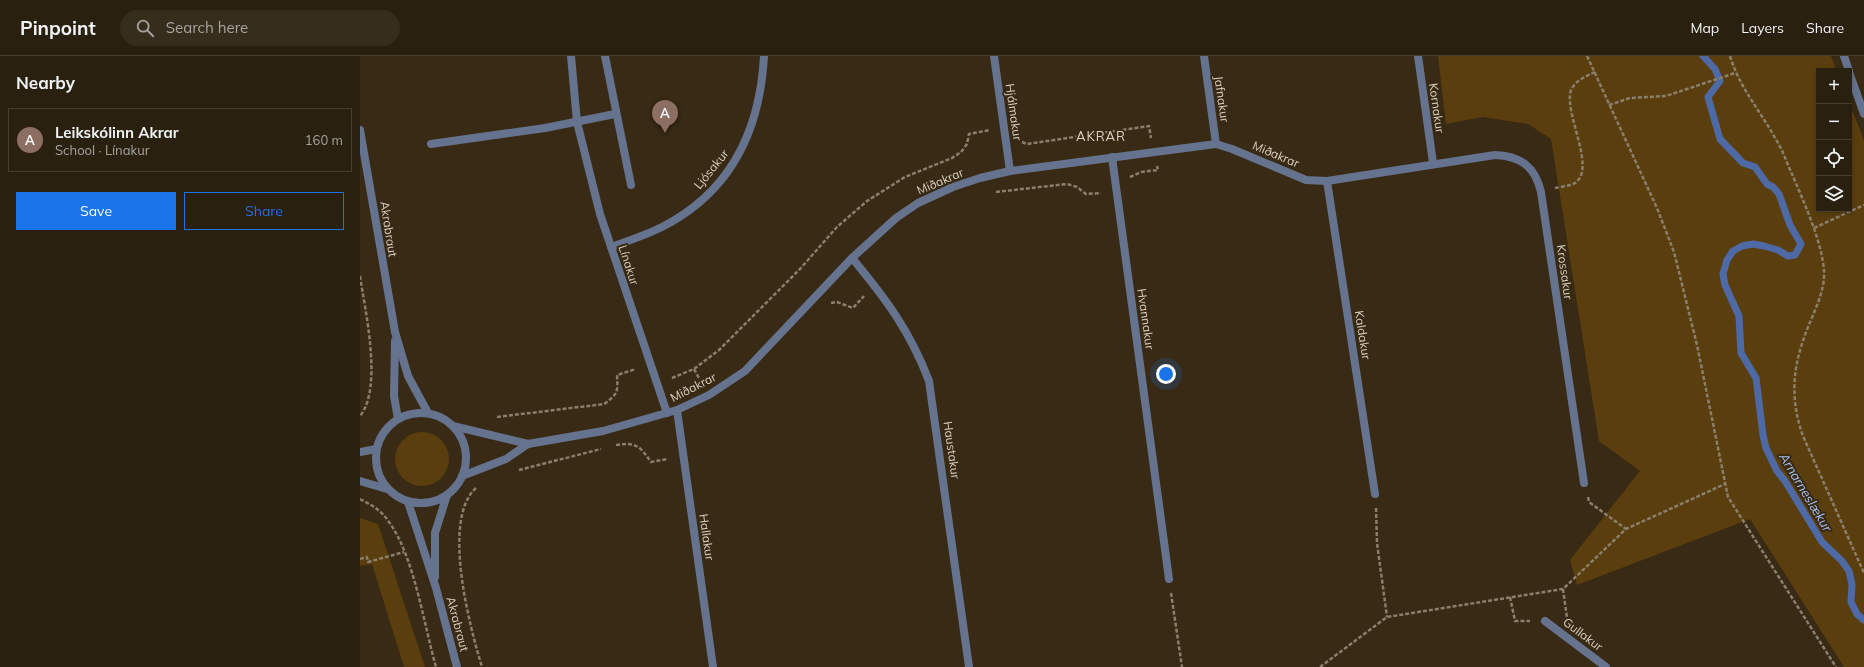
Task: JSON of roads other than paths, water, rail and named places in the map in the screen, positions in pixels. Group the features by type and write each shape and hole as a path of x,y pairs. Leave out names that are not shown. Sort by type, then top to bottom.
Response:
{"street":[{"name":"Línakur","path":"571,56 577,122 600,214 667,413"},
{"path":"604,56 631,185"},
{"name":"Ljósakur","path":"611,247 682,216 715,187 735,162 754,122 759,101 764,56"},
{"name":"Hjálmakur","path":"994,56 1010,171"},
{"name":"Jafnakur","path":"1204,56 1216,144"},
{"name":"Kornakur","path":"1418,56 1432,163"},
{"path":"1844,56 1848,68"},
{"path":"1852,80 1864,114"},
{"path":"431,144 577,122 615,114"},
{"name":"Akrabraut","path":"360,130 395,332 408,376 428,413"},
{"name":"Miðakrar","path":"462,476 506,458 528,444 603,431 677,410 709,395 745,371 852,258 891,222 918,203 953,187 980,178 1010,171 1216,144 1232,149 1306,180 1327,181 1432,163"},
{"name":"Krossakur","path":"1432,163 1495,155 1509,156 1523,162 1530,168 1539,183 1584,483"},
{"name":"Hvannakur","path":"1112,157 1168,579"},
{"name":"Kaldakur","path":"1327,181 1375,494"},
{"name":"Haustakur","path":"852,258 897,315 920,357 929,381 968,667"},
{"name":"Akrabraut","path":"395,332 396,377 394,396 398,419"},
{"name":"Hallakur","path":"677,410 713,667"},
{"path":"412,413 428,413 442,418 453,426 461,437 466,450 466,464 456,487 447,495 428,503 408,502 397,497 387,489 379,477 375,463 376,449 380,437 388,426 398,419 412,413"},
{"name":"Miðakrar","path":"453,426 528,444"},
{"path":"360,452 376,449"},
{"path":"360,481 387,489"},
{"name":"Akrabraut","path":"436,588 434,553 435,533 447,495"},
{"name":"Akrabraut","path":"408,502 436,588 457,667"},
{"name":"Gullakur","path":"1545,621 1606,667"}],"waterway":[{"name":"Arnarneslækur","path":"1703,56 1715,69 1720,81 1708,97 1720,139 1743,163 1755,167 1767,184 1773,187 1779,194 1790,225 1801,244 1795,255 1788,256 1778,250 1764,246 1753,244 1742,246 1733,251 1727,260 1723,274 1725,285 1739,316 1741,353 1756,378 1766,448 1777,471 1785,481 1822,542 1842,561 1849,571 1852,585 1851,602 1857,614 1864,620"}],"place":[{"name":"Leikskólinn Akrar","path":"665,133"}],"district":[{"name":"AKRAR","path":"1101,136"}]}
